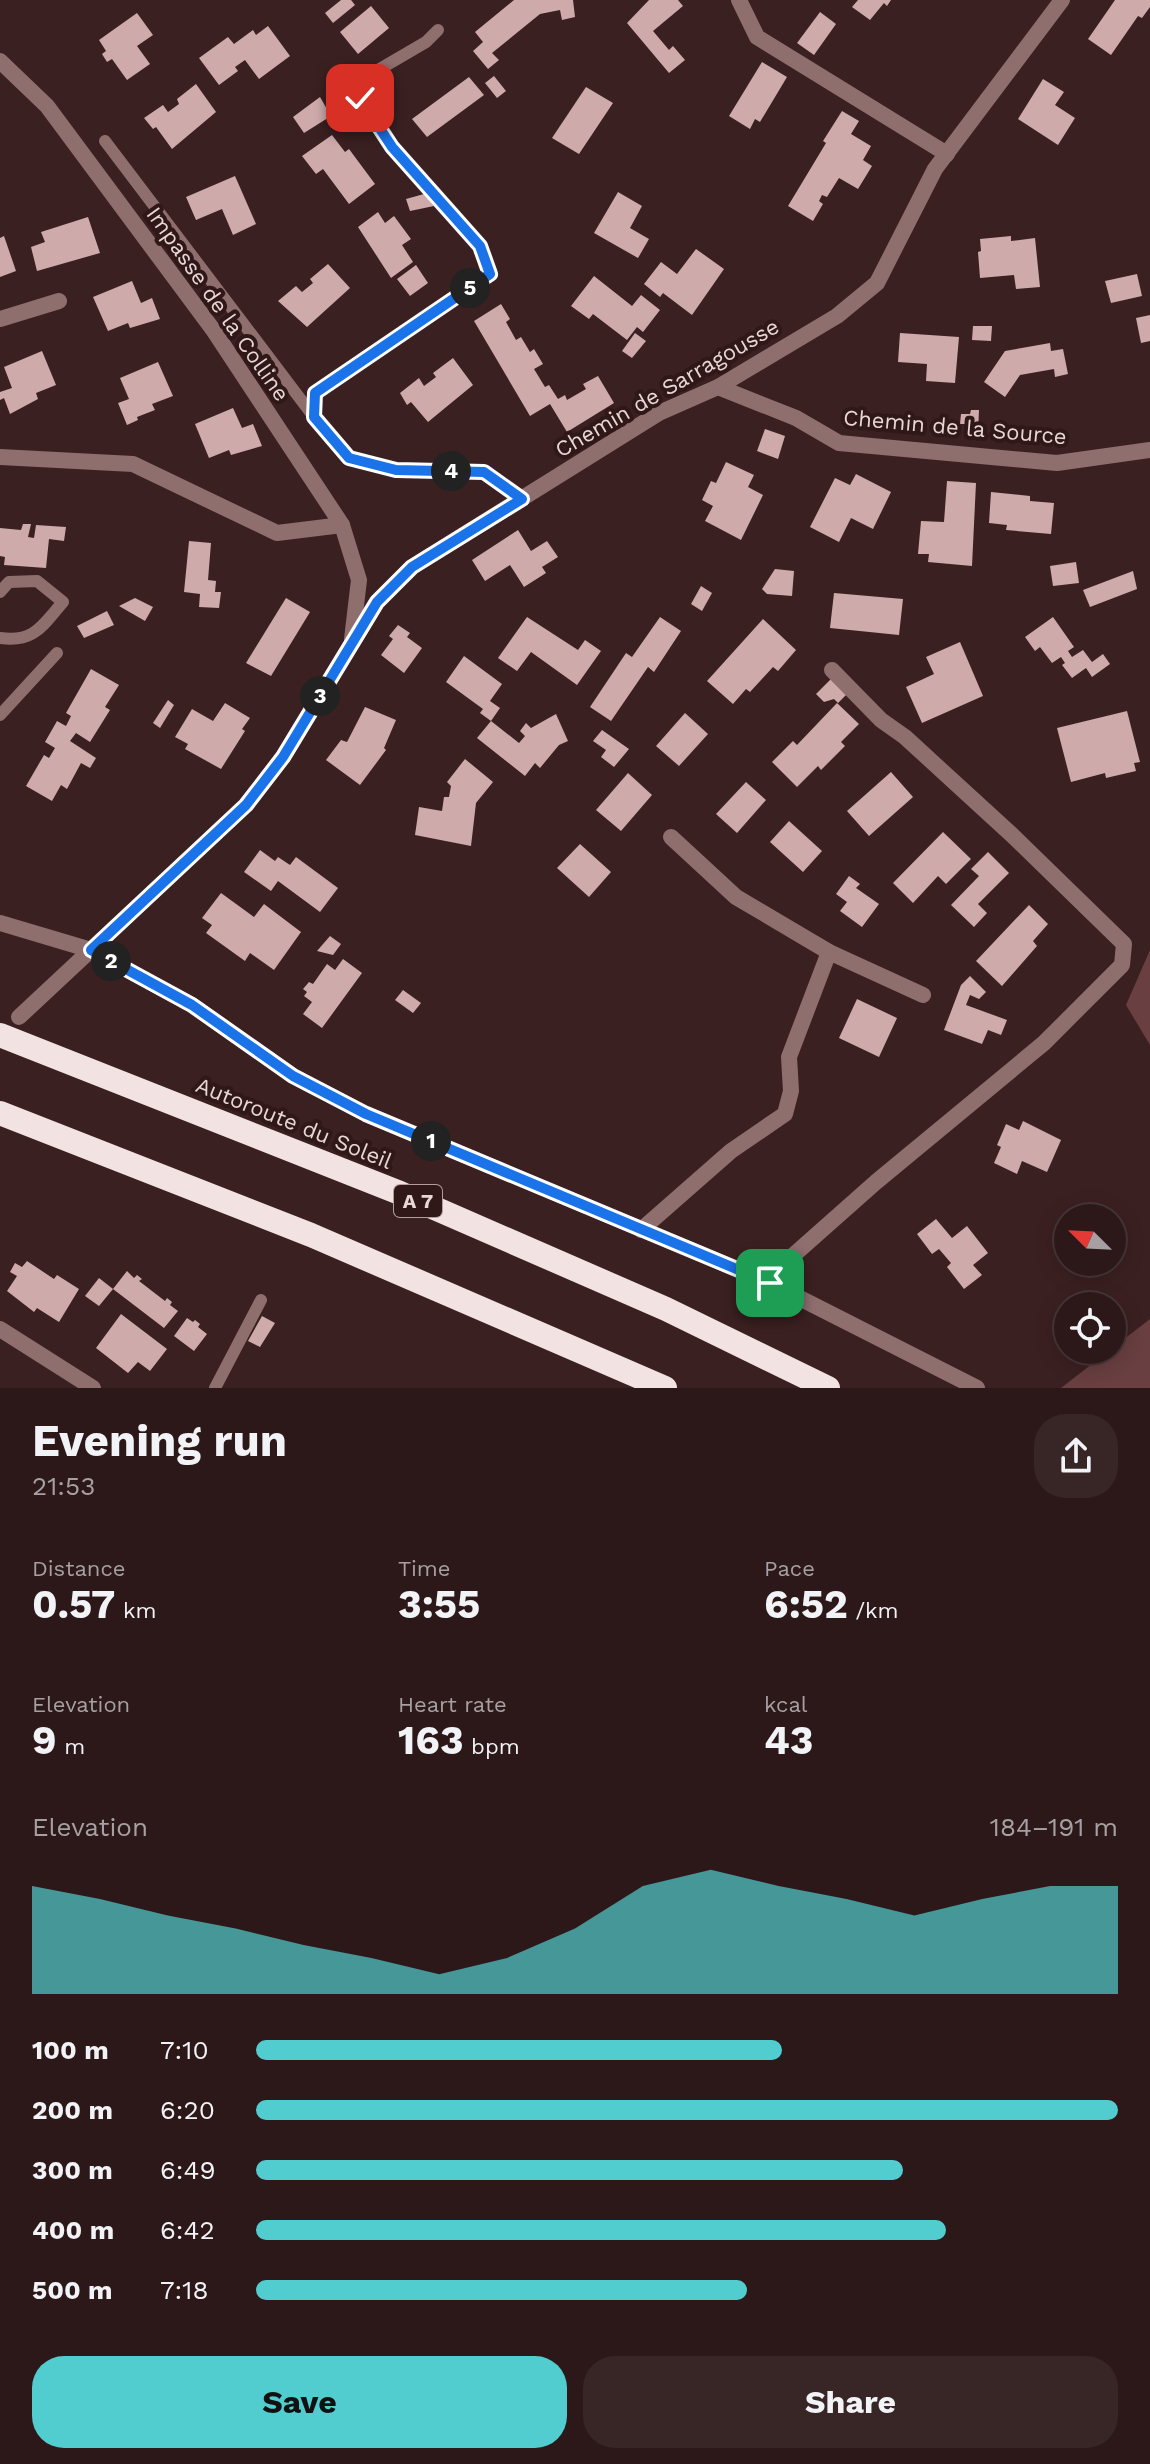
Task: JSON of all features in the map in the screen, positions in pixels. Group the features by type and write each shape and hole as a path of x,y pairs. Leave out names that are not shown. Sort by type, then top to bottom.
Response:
{"highway":[{"name":"Autoroute du Soleil","path":"0,1035 400,1193 666,1309 828,1388"},
{"path":"0,1113 311,1235 665,1388"}],"street":[{"path":"739,0 757,37 947,154"},
{"name":"Chemin de Sarragousse","path":"19,1017 246,805 283,757 377,602 412,567 659,413 718,387 837,316 877,283 935,169 1062,0"},
{"name":"Impasse de la Colline","path":"0,61 47,106 214,331 342,525 359,580 351,645"},
{"path":"0,319 59,301"},
{"name":"Chemin de la Source","path":"718,387 796,418 839,443 1057,463 1150,450"},
{"path":"0,457 133,464 277,533 342,525"},
{"path":"770,1283 788,1260 876,1182 1044,1043 1122,965 1124,944 1001,825 905,737 881,720 832,670"},
{"path":"671,837 736,897 829,952 923,995"},
{"path":"0,923 91,950 192,1005 293,1076 354,1108 770,1283 977,1388"},
{"path":"641,1230 731,1151 785,1114 791,1091 789,1057 829,952"},
{"path":"0,1329 93,1388"}],"lane":[{"name":"Impasse de la Colline","path":"438,30 426,42 373,73 360,98 392,147 480,246 490,274 315,393 314,417 349,458 396,470 484,472 522,499"},
{"path":"105,141 314,417"},
{"path":"0,592 9,582 37,581 63,602 34,635 0,638"},
{"path":"0,715 57,653"},
{"path":"215,1388 261,1300"}],"shaded area":[{"path":"1150,950 1150,1045 1126,1005"},
{"path":"1150,1319 1150,1388 1061,1388 1092,1364 1126,1364 1126,1338"}],"building":[{"path":"341,0 351,0 355,5 333,23 325,13"},
{"path":"514,0 573,0 575,17 562,20 560,10 540,14 492,53 499,60 488,69 473,51 483,42 475,32"},
{"path":"649,0 678,0 683,6 653,31 669,50 673,46 685,60 669,73 627,23"},
{"path":"858,0 891,0 887,6 884,3 870,20 852,7"},
{"path":"1115,0 1150,0 1150,7 1142,18 1138,16 1111,55 1088,39"},
{"path":"371,6 389,28 358,54 340,32"},
{"path":"820,12 836,24 814,55 797,43"},
{"path":"137,13 153,35 137,46 150,64 127,80 112,59 107,62 102,54 106,51 99,40"},
{"path":"268,26 290,56 259,79 245,60 235,67 238,71 219,85 199,58 228,37 234,44 253,30 256,35"},
{"path":"762,62 787,77 760,122 755,119 750,129 729,116"},
{"path":"494,76 506,91 497,98 485,83"},
{"path":"469,77 484,95 427,137 412,119"},
{"path":"1043,79 1064,92 1055,105 1075,118 1058,145 1018,119"},
{"path":"196,84 216,112 172,149 156,127 153,129 144,118 163,105 168,112 179,104 177,99"},
{"path":"586,87 613,103 579,154 552,138"},
{"path":"320,97 331,116 304,133 293,117"},
{"path":"842,111 859,121 851,134 871,146 863,160 872,166 858,189 839,178 827,197 822,195 819,201 823,204 813,221 788,206"},
{"path":"332,135 345,152 349,149 375,184 349,204 323,169 316,174 302,156"},
{"path":"235,176 256,224 233,235 222,209 196,220 186,197"},
{"path":"618,192 642,206 630,228 649,239 638,258 594,233"},
{"path":"424,194 434,206 410,211 406,199"},
{"path":"378,212 385,223 394,216 411,239 402,245 413,262 391,278 358,227"},
{"path":"88,217 100,253 37,271 31,247 45,242 41,232"},
{"path":"4,236 16,271 0,277 0,238"},
{"path":"1011,236 1011,241 1035,238 1040,287 1016,289 1014,275 980,278 980,239"},
{"path":"696,249 724,269 692,315 663,293 660,297 644,284 661,262 677,274"},
{"path":"328,264 350,288 307,327 278,301 296,286 302,292 313,283 310,279"},
{"path":"416,265 428,283 410,296 397,279"},
{"path":"1137,274 1142,296 1111,303 1105,281"},
{"path":"594,276 632,306 641,295 660,310 643,332 637,327 627,340 593,314 589,319 571,306"},
{"path":"132,281 141,303 152,298 160,319 130,328 128,323 108,331 93,297"},
{"path":"501,304 510,319 506,322 516,340 521,337 530,352 534,349 543,364 534,369 545,387 549,385 558,399 565,395 567,400 586,389 583,384 598,376 614,403 567,432 550,404 530,416 474,321"},
{"path":"1150,315 1150,341 1141,343 1136,318"},
{"path":"973,326 992,326 991,341 972,340"},
{"path":"635,333 646,341 632,358 622,351"},
{"path":"900,333 959,337 955,383 926,381 927,364 898,362"},
{"path":"1050,343 1051,351 1063,349 1068,374 1055,377 1054,369 1020,375 1005,397 984,382 1005,351"},
{"path":"42,351 56,385 36,393 38,399 10,414 4,398 0,400 0,392 12,388 4,367"},
{"path":"453,358 473,385 428,422 411,402 407,405 400,393 419,378 424,386 436,377 433,373"},
{"path":"158,362 173,396 152,404 155,410 127,425 118,403 129,399 120,378"},
{"path":"233,408 242,428 253,424 262,446 231,455 229,450 209,458 195,424"},
{"path":"971,410 979,410 978,433 970,433 970,424 960,424 961,414 970,414"},
{"path":"765,429 785,436 778,459 757,451"},
{"path":"726,462 754,475 748,487 763,495 741,540 705,521 713,506 702,500 711,481 716,483"},
{"path":"856,474 891,492 873,529 851,518 839,542 810,527 835,478 850,485"},
{"path":"947,481 976,483 972,566 928,562 929,554 918,554 921,521 944,522"},
{"path":"991,492 1030,496 1030,501 1054,503 1051,534 1006,530 1007,525 989,523"},
{"path":"23,524 31,524 28,537 34,538 36,525 66,527 64,541 49,539 46,568 4,565 5,557 0,556 0,528 21,530"},
{"path":"518,530 531,551 547,541 558,557 542,567 546,573 524,587 510,565 485,581 472,560"},
{"path":"189,541 211,543 208,580 216,581 215,592 221,592 219,608 199,607 200,594 184,592"},
{"path":"1076,562 1079,583 1053,586 1050,566"},
{"path":"775,569 794,571 792,596 767,594 762,589"},
{"path":"1133,571 1137,589 1090,607 1083,590"},
{"path":"701,586 712,593 702,611 691,604"},
{"path":"834,593 903,599 899,635 830,628"},
{"path":"135,598 153,607 145,621 119,606"},
{"path":"286,598 310,612 271,676 246,663"},
{"path":"107,611 114,625 84,638 77,626"},
{"path":"527,617 578,650 585,640 601,651 577,685 531,652 517,671 498,658"},
{"path":"660,617 681,631 654,672 648,667 611,721 590,707 626,653 632,657"},
{"path":"1053,617 1074,647 1068,651 1072,657 1083,650 1092,662 1103,654 1110,664 1092,677 1086,668 1072,678 1062,665 1065,663 1061,657 1052,663 1040,647 1035,651 1025,637"},
{"path":"763,619 796,650 778,671 773,667 750,692 746,689 733,704 707,681"},
{"path":"398,625 410,633 407,637 422,648 404,673 381,655 393,639 389,636"},
{"path":"960,642 983,696 922,723 906,687 934,674 926,657"},
{"path":"464,656 502,684 490,701 500,708 491,721 480,713 483,709 446,682"},
{"path":"91,669 119,685 105,707 110,710 90,742 76,733 70,741 96,758 90,768 81,763 67,789 61,785 52,801 26,786 44,755 49,758 55,748 45,742 57,721 66,726 71,716 66,713"},
{"path":"832,678 848,693 838,703 834,699 824,702 816,694"},
{"path":"168,700 174,705 160,728 153,723"},
{"path":"225,703 250,718 221,769 185,749 188,744 175,737 192,709 213,721"},
{"path":"837,703 859,724 841,742 845,746 821,770 818,766 797,787 772,762 793,741 797,745"},
{"path":"365,707 396,720 384,748 386,750 360,785 326,760 341,740 347,742"},
{"path":"1127,711 1140,762 1134,763 1136,771 1106,778 1105,773 1071,782 1057,728"},
{"path":"685,713 708,734 679,766 656,746"},
{"path":"556,714 568,741 559,745 540,768 535,763 525,776 477,738 491,721 519,743 525,736 520,731 526,723 531,728"},
{"path":"602,730 629,749 614,767 601,757 606,750 593,741"},
{"path":"465,759 493,782 476,803 471,846 415,835 419,807 442,811 444,797 449,797 451,786 447,782"},
{"path":"891,772 913,797 869,836 847,811"},
{"path":"628,773 652,795 621,831 596,810"},
{"path":"746,782 766,800 737,833 716,814"},
{"path":"789,821 822,851 803,872 770,842"},
{"path":"943,832 971,859 946,884 938,876 913,903 893,883"},
{"path":"580,844 611,872 589,897 557,868"},
{"path":"260,850 275,861 278,857 290,865 296,857 338,888 320,912 278,881 271,891 244,872"},
{"path":"988,852 1009,873 978,904 987,913 974,927 951,905 979,876 971,869"},
{"path":"849,876 860,884 856,888 879,904 862,927 840,911 847,902 836,894"},
{"path":"221,893 254,917 264,904 301,932 274,970 250,953 245,961 206,933 212,925 202,918"},
{"path":"1029,905 1048,924 1033,941 1037,946 1002,986 976,961"},
{"path":"330,936 341,944 333,955 317,951"},
{"path":"343,959 362,973 322,1028 303,1014 312,1002 304,996 307,992 303,989 309,982 313,984 327,964 335,970"},
{"path":"970,976 986,992 979,999 970,995 966,1005 1007,1020 1001,1035 988,1030 982,1044 944,1030 961,985"},
{"path":"403,990 421,1003 413,1013 395,1000"},
{"path":"857,999 897,1018 879,1057 839,1038"},
{"path":"1023,1121 1061,1140 1047,1172 1022,1161 1017,1174 994,1163 1001,1147 997,1145 1006,1124 1019,1130"},
{"path":"936,1219 952,1238 967,1226 988,1253 973,1265 982,1275 964,1289 947,1267 951,1263 939,1249 932,1254 917,1234"},
{"path":"27,1261 54,1279 57,1275 79,1289 59,1322 37,1308 34,1312 7,1291 17,1276 10,1272 15,1263 22,1267"},
{"path":"127,1271 134,1278 137,1275 142,1279 139,1281 165,1301 167,1298 178,1311 164,1328 113,1289"},
{"path":"99,1278 113,1289 99,1306 85,1296"},
{"path":"121,1314 167,1349 150,1371 138,1362 128,1373 96,1348"},
{"path":"262,1316 275,1323 260,1347 248,1341"},
{"path":"187,1318 200,1324 198,1327 207,1334 194,1351 174,1336"}],"route":[{"path":"360,98 392,147 480,246 490,274 315,393 314,417 349,458 396,470 484,472 522,499 412,567 377,602 283,757 246,805 91,950 192,1005 293,1076 366,1114 770,1283"}]}
